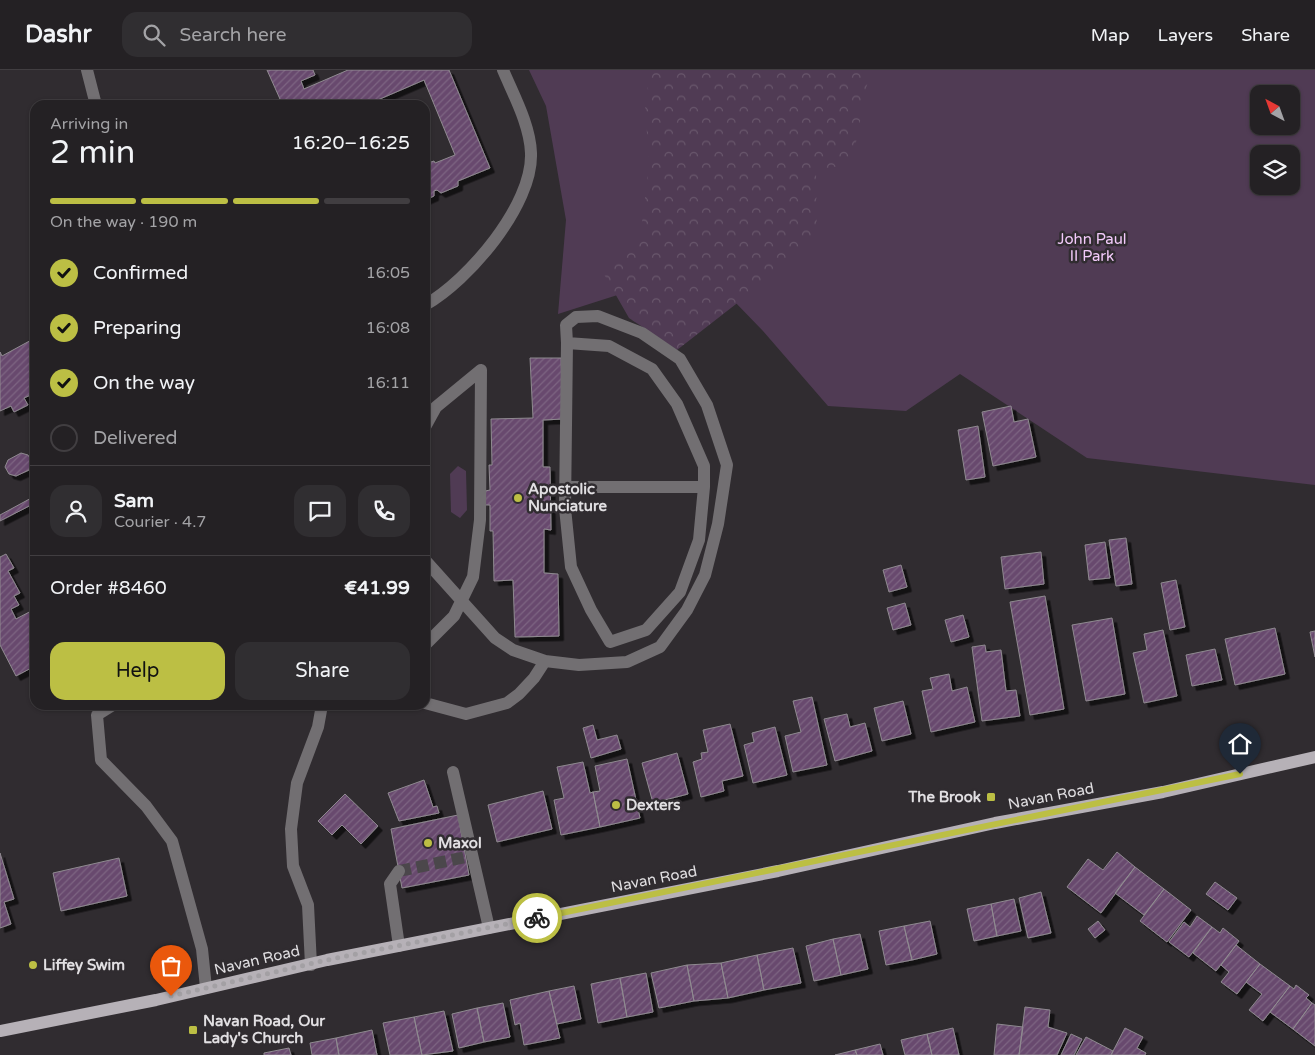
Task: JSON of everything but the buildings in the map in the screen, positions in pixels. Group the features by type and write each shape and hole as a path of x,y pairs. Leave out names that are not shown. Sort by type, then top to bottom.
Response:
{"main road":[{"name":"Navan Road","path":"0,1031 399,946 769,873 995,823 1162,792 1315,757"}],"lane":[{"path":"87,70 95,100"},
{"path":"430,298 468,271 496,240 525,192 531,153 523,118 503,70"},
{"path":"430,566 495,638 513,650 545,661 579,665 627,662 660,646 687,610 705,575 718,524 728,466 707,405 680,359 642,333 598,316 576,317 566,324 565,508 571,566 591,610 610,642 646,630 680,592 699,540 704,466 677,404 652,369 609,346 567,343"},
{"path":"430,418 436,407 481,370 480,520 473,577 454,616 430,640"},
{"path":"566,487 704,487"},
{"path":"430,705 466,714 507,703 520,694 545,661"},
{"path":"105,710 97,715 101,760 146,806 172,841 202,949 206,988"},
{"path":"311,965 308,905 293,866 290,829 297,783 318,727 321,710"},
{"path":"453,772 470,861 489,928"},
{"path":"399,871 390,884 399,946"}],"green space":[{"name":"John Paul II Park","path":"529,70 1315,70 1315,485 1087,458 960,374 906,411 828,406 763,331 702,268 558,314 566,220 546,106"},
{"path":"651,70 870,70 852,163 816,171 817,241 677,350 629,318 601,269 640,238 649,166 645,103"},
{"path":"458,466 466,471 467,510 460,518 451,512 450,474"}],"tunnel":[{"path":"399,871 466,857"}],"way so far":[{"path":"171,996 327,960 537,918"}],"place":[{"name":"Apostolic Nunciature","path":"518,498"},
{"name":"The Brook","path":"991,797"},
{"name":"Dexters","path":"616,805"},
{"name":"Maxol","path":"428,843"},
{"name":"Liffey Swim","path":"33,965"},
{"name":"Navan Road, Our Lady's Church","path":"193,1030"}],"route":[{"path":"537,918 778,871 931,837 1162,792 1240,774"}]}
